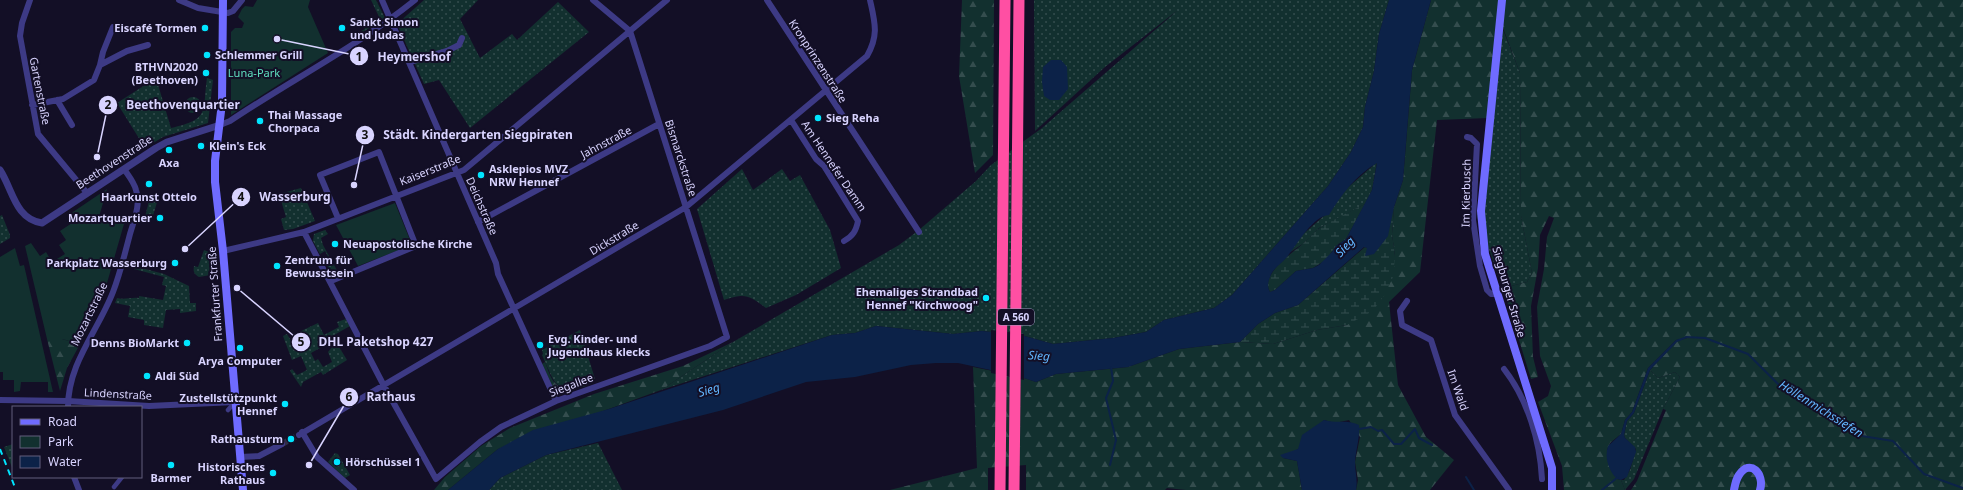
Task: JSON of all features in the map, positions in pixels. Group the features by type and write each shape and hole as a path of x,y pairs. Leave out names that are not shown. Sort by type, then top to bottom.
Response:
{"highway":[{"name":"A 560","path":"1000,490 1005,0"},
{"name":"A 560","path":"1014,490 1019,0"}],"main road":[{"name":"Frankfurter Straße","path":"223,0 223,66 220,126 214,172 223,251 243,490"},
{"name":"Siegburger Straße","path":"1502,0 1481,211 1485,254 1552,468 1552,490"},
{"path":"1734,490 1738,475 1744,470 1750,468 1760,474 1762,483 1760,490"}],"street":[{"name":"Gartenstraße","path":"30,0 22,23 20,36 38,134 41,140 87,193"},
{"path":"179,0 198,8 224,13 233,11 242,0"},
{"name":"Deichstraße","path":"382,0 417,78 417,84 496,263 498,274 556,401"},
{"path":"220,126 391,19 415,0"},
{"path":"593,0 630,32"},
{"name":"Kaiserstraße","path":"223,251 304,232 464,170 667,0"},
{"name":"Kronprinzenstraße","path":"767,0 919,232"},
{"name":"Dickstraße","path":"354,490 317,457 301,434 383,384 686,207 826,92 867,56 873,45 876,28 870,0"},
{"path":"32,104 63,99 94,80 113,27"},
{"name":"Bismarckstraße","path":"630,32 727,337"},
{"path":"410,62 447,51 459,45 462,38"},
{"path":"100,65 127,51 148,46"},
{"path":"57,100 72,125"},
{"name":"Am Hennefer Damm","path":"791,120 816,159 824,166 858,221 856,230 850,238 844,241"},
{"name":"Jahnstraße","path":"478,222 659,124"},
{"name":"Beethovenstraße","path":"0,170 19,209 26,217 33,221 42,222 167,142 220,126"},
{"name":"Im Kierbusch","path":"1467,137 1471,138 1477,144 1473,220 1480,266 1487,290 1491,294 1497,294"},
{"path":"331,282 416,246 395,196 379,152 320,175 338,218"},
{"name":"Mozartstraße","path":"68,404 74,373 79,359 113,292 136,216 138,201 136,189 124,169"},
{"path":"304,232 383,384"},
{"name":"Im Wald","path":"1407,301 1400,311 1402,325 1431,340 1455,414 1508,490"},
{"name":"Siegallee","path":"383,384 436,479 480,442 501,427 556,401 710,346 727,337"},
{"path":"1504,369 1514,382 1524,400 1540,455 1542,479"},
{"path":"1524,400 1528,393"},
{"name":"Lindenstraße","path":"0,400 32,404 121,406 235,402"},
{"path":"228,410 235,402"},
{"path":"240,457 259,456 282,444"},
{"path":"74,478 79,490"},
{"path":"114,487 121,478"}],"green space":[{"name":"Luna-Park","path":"257,0 310,0 308,7 328,53 231,115 231,32 235,28 242,28 244,23 238,17 242,9 245,6 253,7"},
{"path":"371,0 376,0 385,18 360,34 359,32 365,29 364,27 380,19"},
{"path":"424,0 478,0 460,19 480,58 512,34 517,40 558,2 589,32 470,128 439,80 424,84 397,24"},
{"path":"962,0 994,0 993,155 975,173 959,76"},
{"path":"1034,0 1389,0 1379,34 1374,71 1365,107 1363,127 1351,152 1328,186 1232,295 1214,308 1164,320 1146,332 1113,338 1053,344 1021,335 982,331 953,334 876,326 855,333 832,335 661,390 733,342 899,245 919,230 976,181 991,165 1042,128 1178,10 1105,67 1035,131"},
{"path":"1431,0 1963,0 1963,490 1631,490 1637,481 1666,410 1663,409 1680,377 1675,372 1658,378 1650,370 1677,341 1687,338 1676,340 1648,368 1632,412 1625,420 1621,434 1610,443 1607,450 1617,479 1621,480 1625,490 1564,490 1562,466 1538,402 1548,396 1551,386 1540,356 1537,307 1544,269 1547,237 1554,218 1549,216 1540,235 1538,268 1531,306 1533,357 1538,377 1531,379 1503,288 1527,282 1532,273 1521,216 1520,73 1503,28 1488,118 1437,120 1420,272 1389,302 1398,385 1426,437 1454,460 1430,490 1356,490 1358,480 1355,462 1360,437 1349,420 1335,423 1324,420 1298,449 1283,458 1297,461 1302,490 1186,490 1167,488 1165,490 1026,490 1026,465 988,468 988,490 890,490 977,468 973,367 1018,376 1036,382 1056,374 1128,367 1179,349 1240,342 1273,344 1317,330 1347,325 1395,256 1392,234 1394,207 1403,180 1412,70"},
{"path":"1502,27 1520,73 1521,216 1532,273 1527,282 1503,288 1477,217"},
{"path":"156,78 171,128 184,125 199,117 204,106 207,78 213,80 208,123 163,137 145,148 117,103"},
{"path":"193,97 199,99 201,105 199,111 193,113 187,111 185,105 187,99"},
{"path":"1377,162 1372,190 1365,204 1319,228 1304,243 1289,253 1301,236 1325,215 1345,190"},
{"path":"742,169 753,190 782,169 790,181 800,175 830,230 841,268 796,295 766,308 755,300 746,296 737,296 724,300 697,209"},
{"path":"301,188 315,221 293,229 284,230 281,219 286,217 279,194"},
{"path":"107,189 99,217 124,224 103,297 80,344 62,339 47,339 25,246 31,243 40,256 46,252 52,262 65,254 59,245 66,240 60,231 75,221 70,214"},
{"path":"150,197 158,199 152,219 145,217"},
{"path":"395,203 412,245 358,266 336,225"},
{"path":"1365,204 1346,239 1336,246 1326,260 1313,268 1296,271 1275,290 1270,292 1268,285 1269,278 1273,271 1286,257 1321,227"},
{"path":"1394,207 1392,234 1395,256 1393,277 1385,294 1373,311 1347,325 1317,330 1273,344 1240,342 1258,324 1275,313 1298,305 1365,247 1367,248"},
{"path":"2,215 10,238 0,244 0,216"},
{"path":"325,230 328,234 321,238 323,245 339,274 330,271 327,265 331,262 325,251 320,254 313,241 314,234"},
{"path":"15,248 20,266 24,265 53,392 48,392 48,382 21,382 20,391 14,392 14,380 3,380 3,372 0,372 0,257"},
{"path":"204,250 214,254 216,274 199,277 194,273 194,266 198,267"},
{"path":"134,266 164,274 189,286 190,303 196,303 196,311 180,313 180,309 166,310 163,328 144,325 144,320 128,317 130,306 115,303 117,298 139,298 139,296 163,300 166,286 162,285 164,277 134,269"},
{"path":"346,319 350,326 327,339 328,341 318,345 320,348 311,353 315,361 318,359 323,367 332,362 328,352 336,342 347,360 323,375 321,372 303,382 301,387 290,371 292,369 297,375 307,370 301,356 292,360 283,336 287,334 296,349 303,345 297,333 318,323 324,335 339,327 337,322"},
{"path":"580,330 595,379 572,386 560,386 555,382 552,376 542,355 542,350"},
{"path":"47,339 62,339 80,344 67,368 60,391"},
{"path":"733,342 661,390 498,449 448,490 434,490 445,477 481,446 510,428 594,394 683,366"},
{"path":"545,362 552,379 559,386 569,387 595,379 586,386 558,394 542,364"},
{"path":"1650,370 1658,378 1675,372 1680,377 1663,409 1634,479 1625,490 1621,480 1624,480 1630,470 1636,449 1624,435 1627,421 1634,413"},
{"path":"598,443 622,490 489,490 500,478 546,455"},
{"path":"12,444 12,467 4,447"},
{"path":"335,453 338,454 350,475 345,478 328,462"}],"water":[{"name":"Sieg","path":"1389,0 1431,0 1412,70 1403,180 1394,207 1388,236 1374,254 1365,256 1367,248 1364,247 1298,305 1275,313 1258,324 1240,342 1179,349 1128,367 1056,374 1036,382 1018,376 958,363 936,363 911,365 855,377 806,382 723,410 546,455 500,478 489,490 448,490 498,449 533,430 609,409 832,335 855,333 876,326 953,334 982,331 1021,335 1053,344 1113,338 1146,332 1164,320 1214,308 1232,295 1328,186 1351,152 1363,127 1365,107 1374,71 1379,34","holes":["1377,163 1372,190 1346,239 1336,246 1319,265 1313,268 1296,271 1275,290 1270,292 1268,283 1271,274 1275,269 1286,258 1311,226 1323,217 1329,215 1356,179"]},
{"path":"1051,60 1061,60 1067,67 1068,89 1059,100 1050,100 1044,96 1042,82 1043,67"},
{"path":"1687,336 1687,338 1677,342 1650,370 1634,413 1627,421 1624,435 1625,438 1635,447 1636,452 1627,477 1621,480 1617,479 1608,464 1608,446 1621,434 1625,420 1632,412 1648,368 1676,340"},
{"path":"1324,420 1334,422 1350,422 1359,425 1355,462 1357,483 1356,490 1302,490 1297,461 1283,458 1280,455 1298,449 1302,435"}],"pier":[{"path":"991,330 1024,334 1024,380 991,373"}],"waterway":[{"name":"Höllenmichssiefen","path":"1686,337 1705,338 1748,354 1781,387 1862,436 1893,441 1924,474 1963,488"},
{"name":"Höllenmichssiefen","path":"1110,465 1116,440 1106,398 1113,381 1111,367"},
{"name":"Höllenmichssiefen","path":"1359,429 1371,427 1378,431 1382,430 1394,444 1401,444 1415,429 1419,438 1432,445"},
{"name":"Höllenmichssiefen","path":"1466,477 1474,490"},
{"name":"Höllenmichssiefen","path":"1602,490 1618,477"}],"tunnel":[{"path":"282,444 299,435"}],"railway":[{"path":"0,449 16,490"}],"place":[{"name":"Eiscafé Tormen","path":"205,28"},
{"name":"Sankt Simon und Judas","path":"342,28"},
{"name":"Heymershof","path":"277,39"},
{"name":"Schlemmer Grill","path":"207,55"},
{"name":"BTHVN2020 (Beethoven)","path":"206,73"},
{"name":"Sieg Reha","path":"818,118"},
{"name":"Thai Massage Chorpaca","path":"260,121"},
{"name":"Klein's Eck","path":"201,146"},
{"name":"Axa","path":"169,150"},
{"name":"Beethovenquartier","path":"97,157"},
{"name":"Asklepios MVZ NRW Hennef","path":"481,175"},
{"name":"Haarkunst Ottelo","path":"149,184"},
{"name":"Städt. Kindergarten Siegpiraten","path":"354,185"},
{"name":"Mozartquartier","path":"160,218"},
{"name":"Neuapostolische Kirche","path":"335,244"},
{"name":"Wasserburg","path":"185,249"},
{"name":"Parkplatz Wasserburg","path":"175,263"},
{"name":"Zentrum für Bewusstsein","path":"277,266"},
{"name":"DHL Paketshop 427","path":"237,288"},
{"name":"Ehemaliges Strandbad Hennef \"Kirchwoog\"","path":"986,298"},
{"name":"Denns BioMarkt","path":"187,343"},
{"name":"Evg. Kinder- und Jugendhaus klecks","path":"540,345"},
{"name":"Arya Computer","path":"240,348"},
{"name":"Aldi Süd","path":"147,376"},
{"name":"Zustellstützpunkt Hennef","path":"285,404"},
{"name":"Rathausturm","path":"291,439"},
{"name":"Hörschüssel 1","path":"337,462"},
{"name":"Barmer","path":"171,465"},
{"name":"Rathaus","path":"309,465"},
{"name":"Historisches Rathaus","path":"273,473"}]}
